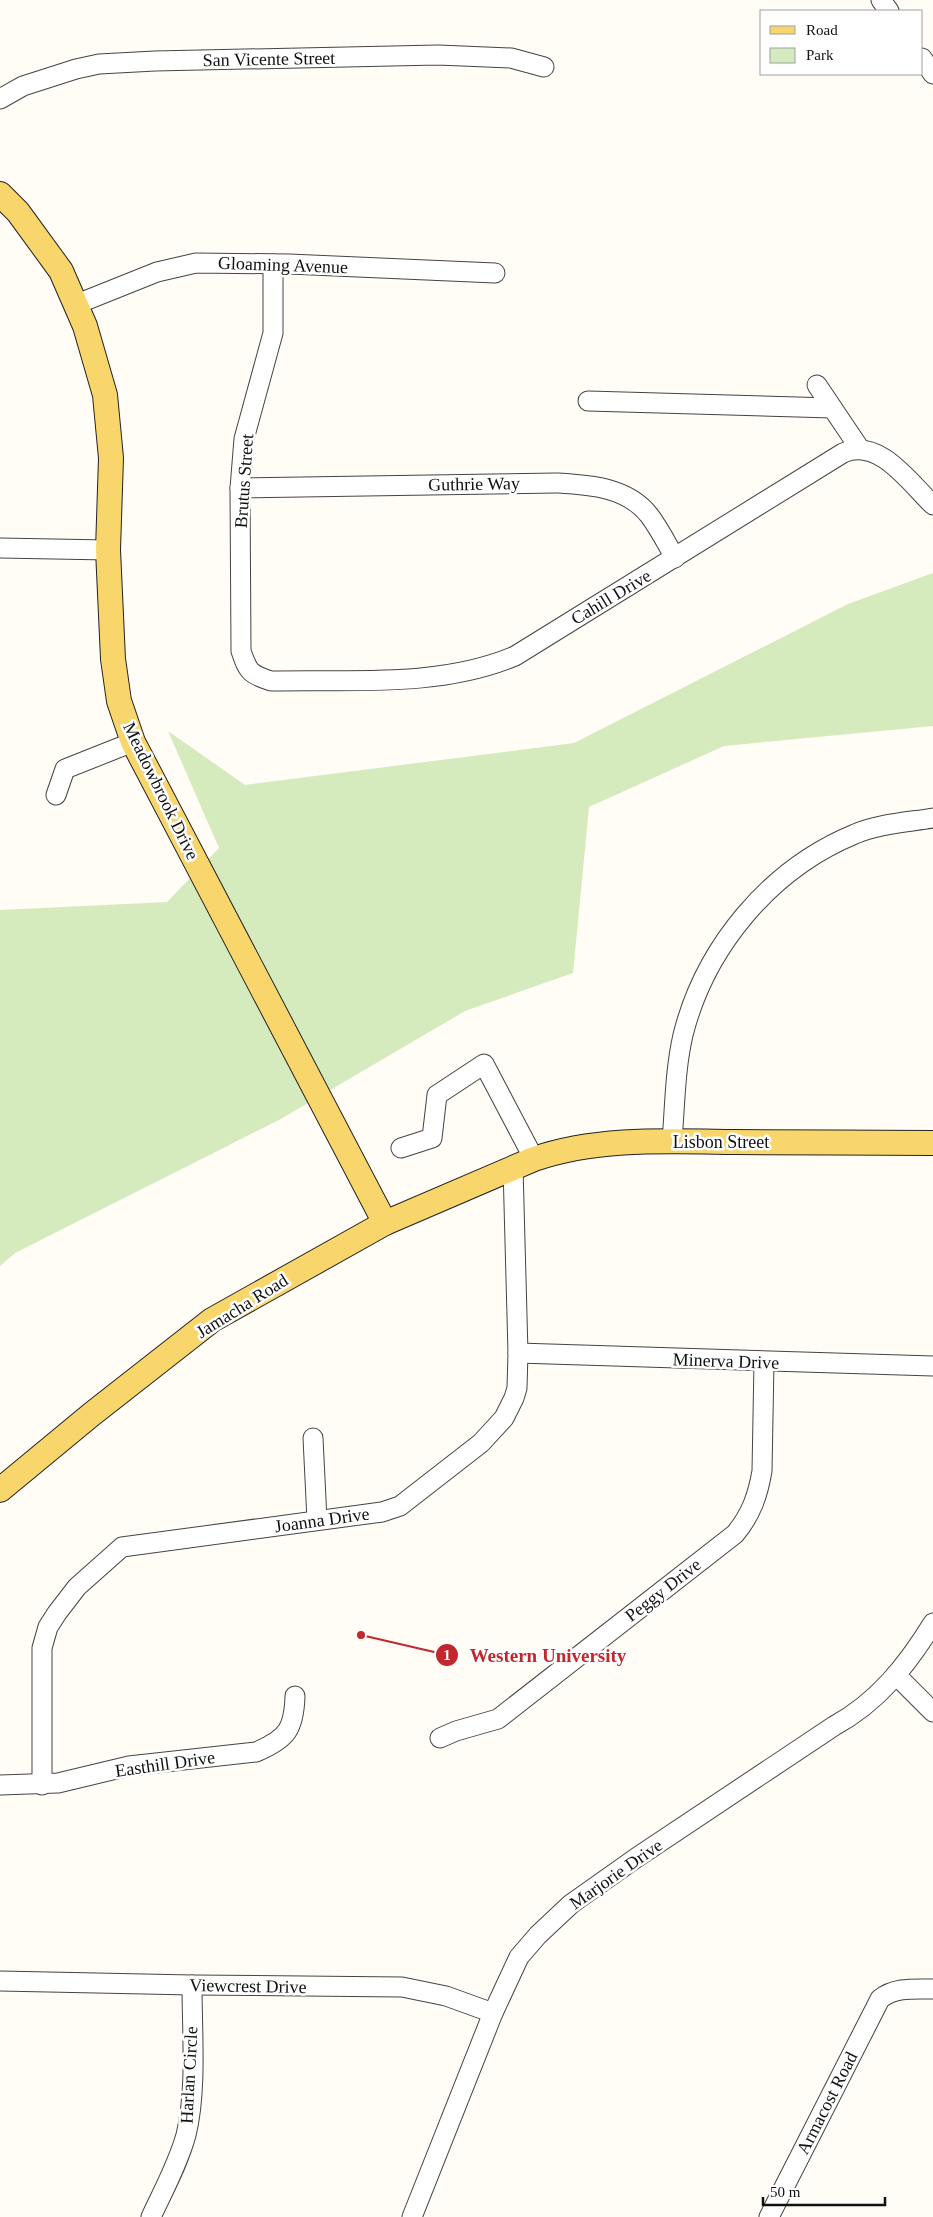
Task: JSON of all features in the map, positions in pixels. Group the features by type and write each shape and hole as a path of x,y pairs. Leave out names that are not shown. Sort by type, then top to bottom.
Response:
{"main road":[{"name":"Meadowbrook Drive","path":"0,194 18,212 61,271 77,304 105,395 111,458 108,550 113,659 119,701 133,742 384,1223"},
{"name":"Lisbon Street","path":"524,1163 554,1153 591,1146 672,1141 933,1143"},
{"name":"Jamacha Road","path":"0,1490 92,1414 212,1320 384,1223 524,1163"}],"street":[{"name":"San Vicente Street","path":"0,99 23,86 76,69 99,64 146,61 438,55 511,58 544,66"},
{"path":"923,59 933,74"},
{"name":"Gloaming Avenue","path":"77,304 157,272 196,263 273,264 495,273"},
{"name":"Brutus Street","path":"247,670 241,651 240,488 244,439 273,333 273,264"},
{"path":"817,386 860,448 882,456 933,505"},
{"path":"588,400 832,408"},
{"name":"Cahill Drive","path":"247,670 256,676 271,680 425,678 482,668 515,656 843,453 860,448"},
{"name":"Guthrie Way","path":"240,488 557,483 596,486 627,496 648,514 675,558"},
{"path":"0,548 108,550"},
{"path":"56,795 65,769 133,742"},
{"path":"672,1141 678,1058 690,1011 710,966 738,924 772,887 812,856 834,844 856,833 904,822 933,818"},
{"path":"401,1148 432,1138 437,1095 484,1064 524,1163"},
{"name":"Joanna Drive","path":"42,1784 42,1648 48,1627 77,1587 122,1548 382,1512 400,1506 481,1444 498,1428 512,1403 517,1388 524,1163"},
{"name":"Minerva Drive","path":"518,1354 933,1366"},
{"name":"Peggy Drive","path":"440,1738 456,1731 498,1719 735,1534 749,1514 760,1487 764,1362"},
{"path":"313,1438 317,1520"},
{"name":"Marjorie Drive","path":"412,2217 493,2013 519,1957 538,1935 572,1904 636,1858 834,1726 854,1716 896,1675 916,1651 933,1623"},
{"path":"896,1675 933,1712"},
{"name":"Easthill Drive","path":"0,1785 42,1784 129,1766 256,1752 274,1743 288,1731 294,1716 295,1696"},
{"name":"Viewcrest Drive","path":"0,1981 402,1987 446,1996 493,2013"},
{"name":"Harlan Circle","path":"151,2217 182,2149 189,2121 192,2091 192,1985"},
{"name":"Armacost Road","path":"769,2217 872,2010 888,1992 902,1989 933,1989"}],"green space":[{"path":"933,573 933,726 724,746 589,807 573,973 465,1011 279,1120 15,1253 0,1266 0,910 167,902 219,848 168,731 245,785 574,743 848,604"}],"place":[{"name":"Western University","path":"361,1635"}]}
